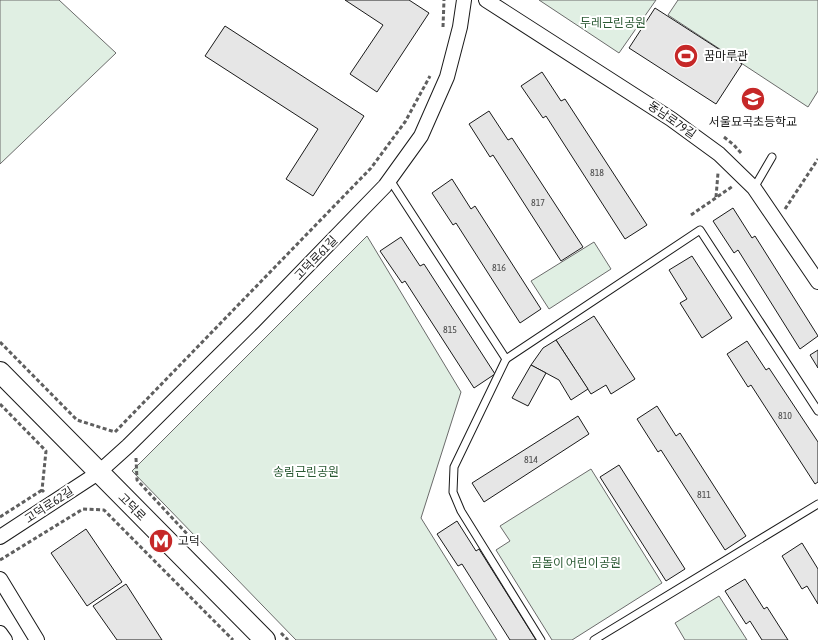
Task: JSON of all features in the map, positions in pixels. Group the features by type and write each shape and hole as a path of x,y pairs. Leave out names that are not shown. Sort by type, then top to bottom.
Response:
{"main road":[{"name":"고덕로","path":"0,372 98,472 267,636"}],"street":[{"name":"고덕로61길","path":"98,472 128,446 253,322 390,180 421,136 447,77 460,27 464,0"},
{"name":"동남로79길","path":"486,0 672,118 719,154 754,188 818,282"},
{"name":"고덕로62길","path":"0,537 98,472"},
{"path":"0,579 37,640"},
{"path":"0,633 5,640"}],"lane":[{"path":"754,188 772,157"},
{"path":"390,180 506,359"},
{"path":"542,640 462,511 453,492 454,467 506,359 700,230 818,411"},
{"path":"594,640 818,504"}],"path":[{"path":"444,0 444,28"},
{"path":"0,342 77,420 115,432 371,168 405,122 431,74"},
{"path":"783,213 818,159"},
{"path":"716,197 718,165"},
{"path":"691,215 738,183"},
{"path":"0,404 46,451 42,490 0,517"},
{"path":"136,455 136,480 195,542"},
{"path":"0,560 83,510 104,510 233,640"},
{"path":"267,636 288,640"}],"green space":[{"path":"0,0 59,0 116,53 0,164"},
{"name":"두레근린공원","path":"539,0 656,0 619,53"},
{"path":"678,0 818,0 818,91 808,107 668,15"},
{"name":"송림근린공원","path":"367,236 461,392 421,518 497,640 296,640 132,471"},
{"path":"594,242 611,269 549,309 531,281"},
{"name":"곰돌이 어린이공원","path":"591,469 662,583 572,640 552,640 496,550 510,541 500,526"},
{"path":"719,596 747,640 685,640 675,623"}],"building":[{"path":"345,0 409,0 429,13 377,92 350,74 383,25"},
{"name":"꿈마루관","path":"655,8 742,64 716,104 629,48"},
{"path":"225,26 364,116 313,196 286,179 318,129 205,56"},
{"path":"542,72 561,101 565,99 647,225 625,239 546,116 543,118 521,86"},
{"path":"489,111 508,140 512,138 583,247 561,261 493,155 490,157 469,124"},
{"path":"452,179 471,209 475,206 541,309 520,323 456,223 453,225 432,193"},
{"path":"733,208 752,238 755,236 818,336 800,349 738,250 734,253 713,221"},
{"path":"401,237 420,266 424,264 495,374 474,388 405,281 402,283 380,251"},
{"path":"692,256 732,318 702,338 680,303 687,299 669,270"},
{"path":"594,316 635,379 611,394 606,385 591,394 556,340"},
{"path":"556,340 588,389 571,400 559,380 531,365 543,348"},
{"path":"747,341 766,370 769,368 818,442 818,482 815,484 751,385 748,387 727,354"},
{"path":"818,350 818,368 810,355"},
{"path":"531,365 546,373 528,406 512,398"},
{"path":"657,406 676,436 680,433 746,536 725,550 661,450 658,452 637,419"},
{"path":"578,416 589,434 484,502 472,483"},
{"path":"619,465 685,569 666,581 600,477"},
{"path":"457,521 476,551 479,549 536,640 510,640 462,564 458,566 437,534"},
{"path":"86,529 122,582 87,606 51,553"},
{"path":"802,543 818,569 818,604 807,586 802,589 782,556"},
{"path":"745,579 764,609 767,607 788,640 762,640 750,621 746,624 725,591"},
{"path":"126,584 162,640 117,640 93,606"}],"place":[{"name":"꿈마루관","path":"686,56"},
{"name":"서울묘곡초등학교","path":"753,99"},
{"name":"고덕","path":"161,541"}]}
